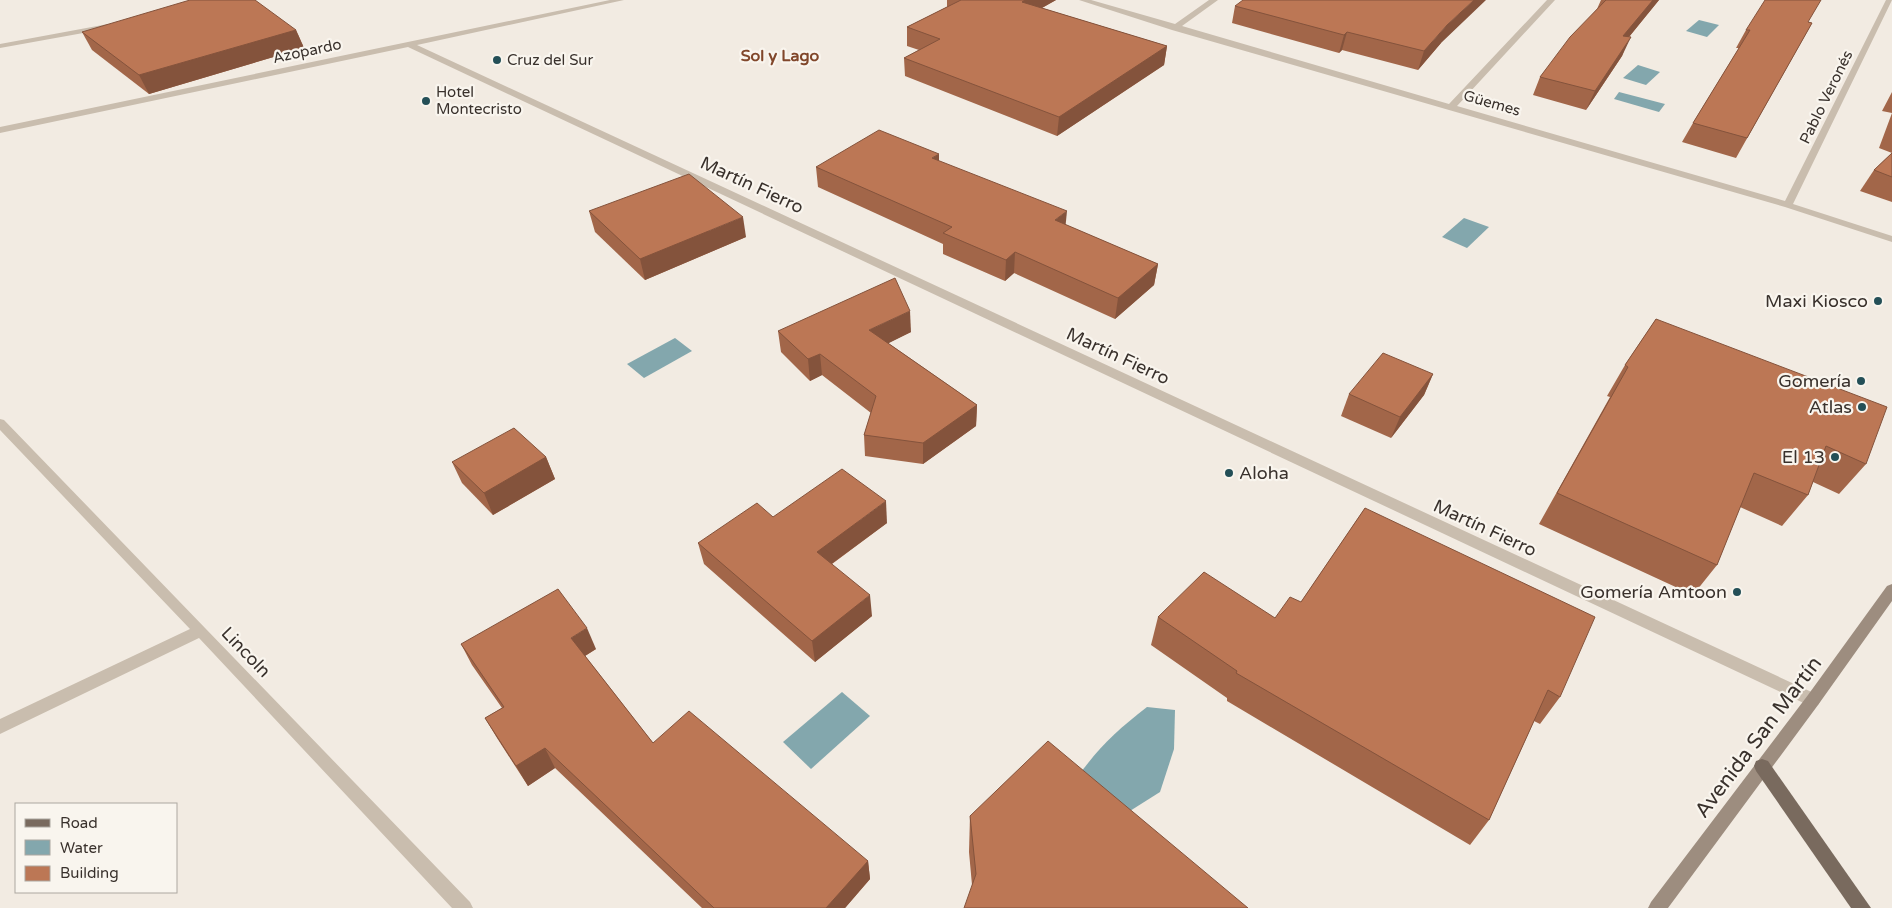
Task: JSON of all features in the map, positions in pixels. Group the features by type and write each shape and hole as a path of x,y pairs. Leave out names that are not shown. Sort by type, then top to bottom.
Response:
{"main road":[{"name":"Avenida San Martín","path":"1657,908 1813,700 1892,590"},
{"path":"1762,766 1862,908"}],"street":[{"name":"Azopardo","path":"0,130 620,0"},
{"name":"Güemes","path":"1083,0 1175,28 1452,106 1892,239"},
{"path":"1175,28 1214,0"},
{"path":"1452,106 1552,0"},
{"name":"Pablo Veronés","path":"1788,206 1890,0"},
{"path":"0,46 118,24"},
{"name":"Martín Fierro","path":"409,44 1813,700"},
{"name":"Lincoln","path":"0,424 464,908"},
{"path":"0,727 200,631"}],"water":[{"path":"1699,20 1719,25 1707,37 1686,31"},
{"path":"1638,65 1660,72 1646,85 1623,78"},
{"path":"1619,92 1665,104 1659,112 1614,99"},
{"path":"1464,218 1489,227 1467,248 1442,237"},
{"path":"675,338 692,351 644,378 627,364"},
{"path":"842,692 870,716 811,769 783,742"},
{"path":"1147,707 1175,710 1174,749 1160,792 1122,816 1076,779 1108,740"}],"building":[{"path":"190,0 255,0 296,30 139,75 82,32"},
{"path":"961,0 1025,0 1022,2 1167,46 1059,117 904,58 940,39 907,27"},
{"path":"1243,0 1474,0 1447,25 1424,51 1347,32 1344,35 1235,6"},
{"path":"1606,0 1653,0 1623,36 1631,37 1595,91 1540,77 1570,37"},
{"path":"1765,0 1821,0 1808,22 1812,23 1747,138 1693,123 1750,30 1746,30"},
{"path":"879,130 939,154 932,158 1067,211 1055,220 1158,264 1118,298 1015,252 1006,260 943,233 952,227 816,167"},
{"path":"1892,153 1892,177 1874,170"},
{"path":"689,174 743,217 640,259 589,211"},
{"path":"895,278 910,311 869,330 977,405 923,443 864,435 876,396 820,354 808,359 778,331"},
{"path":"1656,319 1887,407 1866,464 1826,446 1808,495 1754,473 1717,565 1557,493 1628,367 1625,365"},
{"path":"1383,353 1433,374 1400,417 1349,394"},
{"path":"514,428 546,457 484,493 452,462"},
{"path":"842,469 886,501 817,552 870,595 812,641 698,543 757,503 773,517"},
{"path":"1365,508 1595,617 1560,697 1548,690 1489,820 1236,673 1237,671 1158,617 1204,572 1275,618 1290,597 1301,602"},
{"path":"558,589 587,628 571,638 653,743 689,711 868,861 826,908 714,908 545,748 516,766 485,718 504,707 461,644"},
{"path":"1048,741 1248,908 964,908 976,874 970,816"}],"place":[{"name":"Cruz del Sur","path":"497,60"},
{"name":"Hotel Montecristo","path":"426,101"},
{"name":"Maxi Kiosco","path":"1878,301"},
{"name":"Gomería","path":"1861,381"},
{"name":"Atlas","path":"1862,407"},
{"name":"El 13","path":"1835,457"},
{"name":"Aloha","path":"1229,473"},
{"name":"Gomería Amtoon","path":"1737,592"}],"district":[{"name":"Sol y Lago","path":"780,55"}]}
